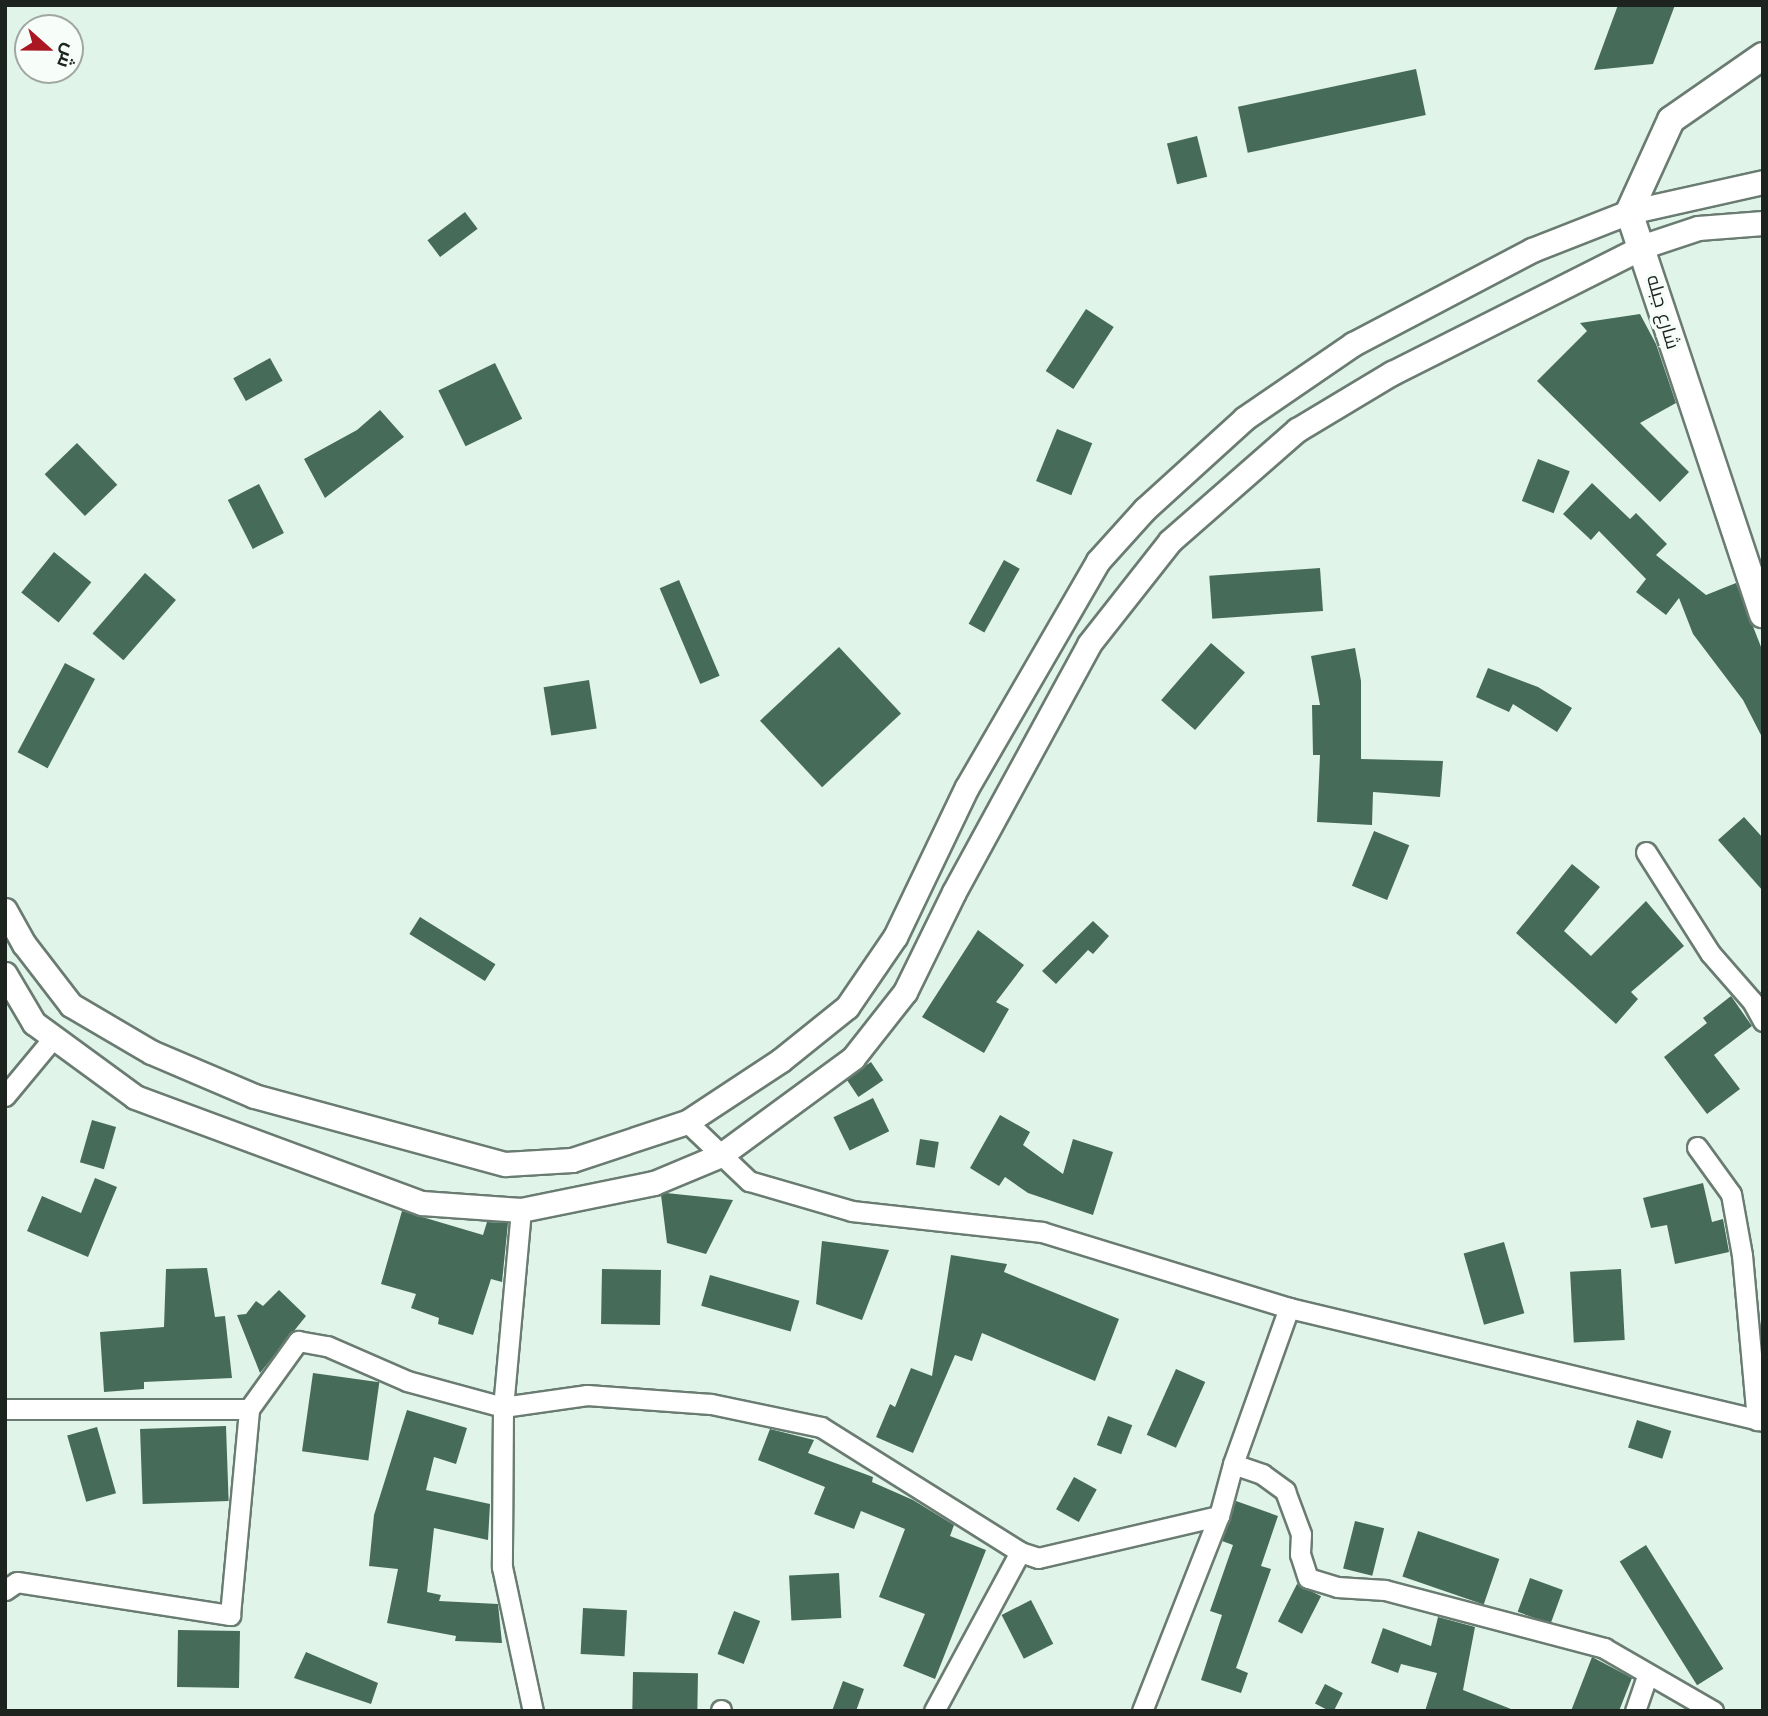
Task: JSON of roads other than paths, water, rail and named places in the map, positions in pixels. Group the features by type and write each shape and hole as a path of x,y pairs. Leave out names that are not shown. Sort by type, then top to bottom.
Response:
{"main road":[{"path":"1629,212 1671,120 1763,56"},
{"name":"شارع جبله","path":"1629,212 1644,246 1678,364 1763,614"}],"street":[{"path":"5,910 24,944 71,1005 151,1052 254,1096 505,1164 572,1160 687,1122 781,1060 847,1007 895,937 967,787 1098,561 1145,509 1245,418 1353,344 1532,250 1629,212 1763,182"},
{"path":"5,974 34,1023 135,1097 255,1145 422,1203 520,1210 654,1183 721,1155 853,1058 905,992 954,892 1089,644 1170,541 1297,430 1392,373 1644,246 1698,228 1763,223"},
{"path":"1646,852 1710,953 1752,1001 1763,1021"},
{"path":"5,1096 54,1037"},
{"path":"687,1122 749,1181 852,1211 1042,1232 1289,1308 1760,1420 1742,1255 1731,1194 1697,1147"},
{"path":"520,1210 503,1407 502,1567 533,1711"},
{"path":"1142,1711 1219,1516 1233,1464 1289,1308"},
{"path":"5,1590 16,1582 230,1615 249,1409 298,1341 327,1346 407,1381 503,1407 587,1395 711,1404 821,1427 1020,1552 1055,1558 1219,1516"},
{"path":"5,1409 249,1409"},
{"path":"1233,1464 1262,1474 1285,1491 1301,1534 1300,1554 1308,1578 1337,1587 1385,1590 1604,1648 1713,1711"},
{"path":"934,1711 1020,1552"},
{"path":"1635,1711 1648,1674"}]}
